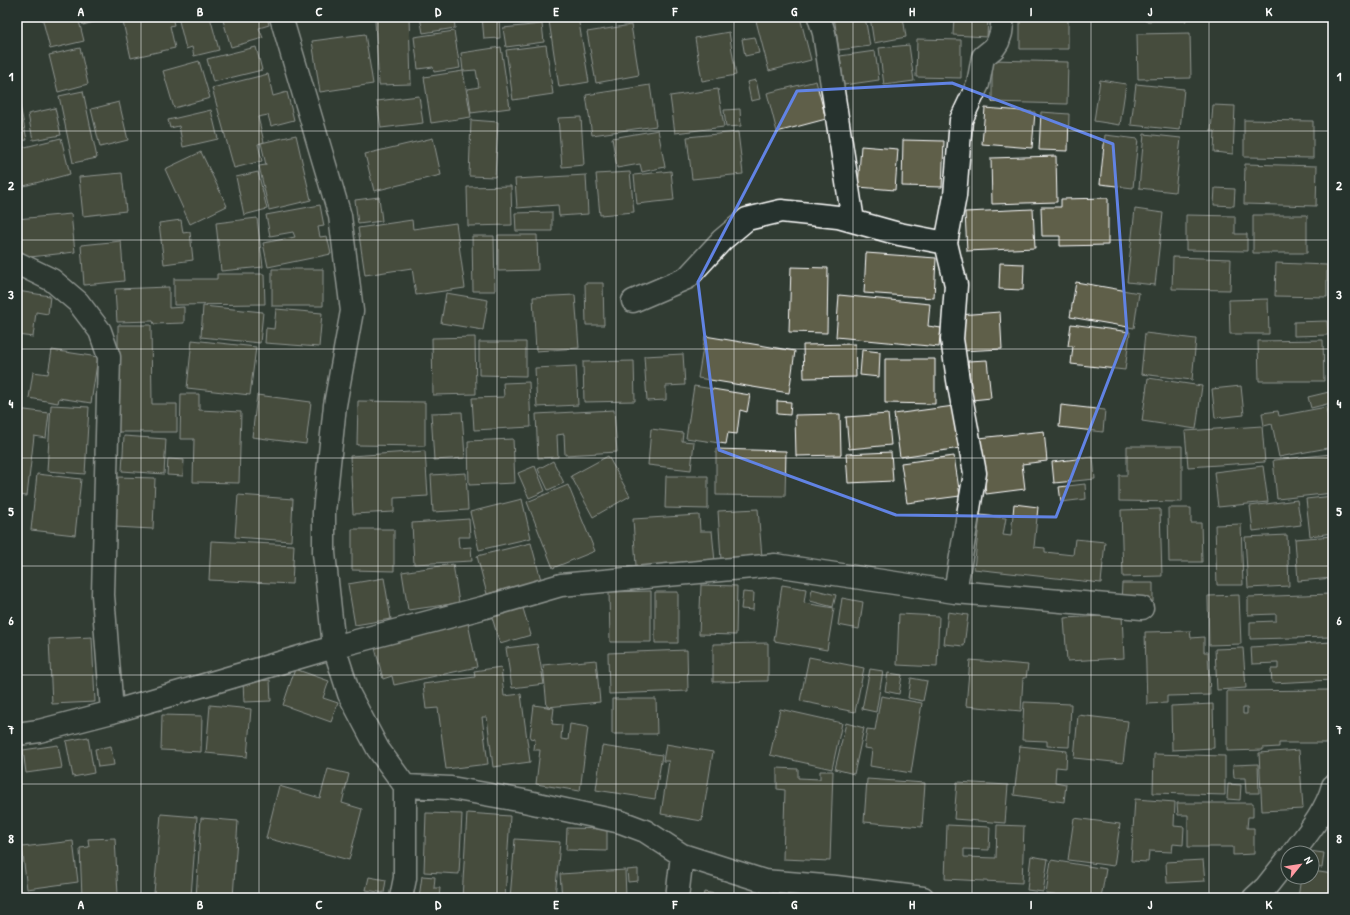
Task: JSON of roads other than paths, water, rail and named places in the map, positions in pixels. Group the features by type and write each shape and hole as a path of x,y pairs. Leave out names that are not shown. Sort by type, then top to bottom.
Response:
{"street":[{"path":"280,17 340,216 352,311 335,406 324,512 324,553 334,647 349,694 378,749 405,786 405,878 401,898"},
{"path":"819,17 824,33 853,221"},
{"path":"955,592 975,473 952,339 956,285 946,243 955,196 961,120 978,84 983,57 994,48 998,42 1003,17"},
{"path":"633,301 687,278 722,240 747,219 781,211 838,217 900,234 946,243"},
{"path":"17,263 52,280 78,302 100,331 109,357 103,595 112,712"},
{"path":"17,734 112,712 334,647 482,608 561,585 775,565 955,592 1142,608"},
{"path":"405,786 458,790 524,801 620,822 645,831 682,855 764,881 836,887 923,898"},
{"path":"1299,845 1312,828 1330,798 1333,786"},
{"path":"677,898 682,855"},
{"path":"1254,898 1266,887 1280,869"}]}
